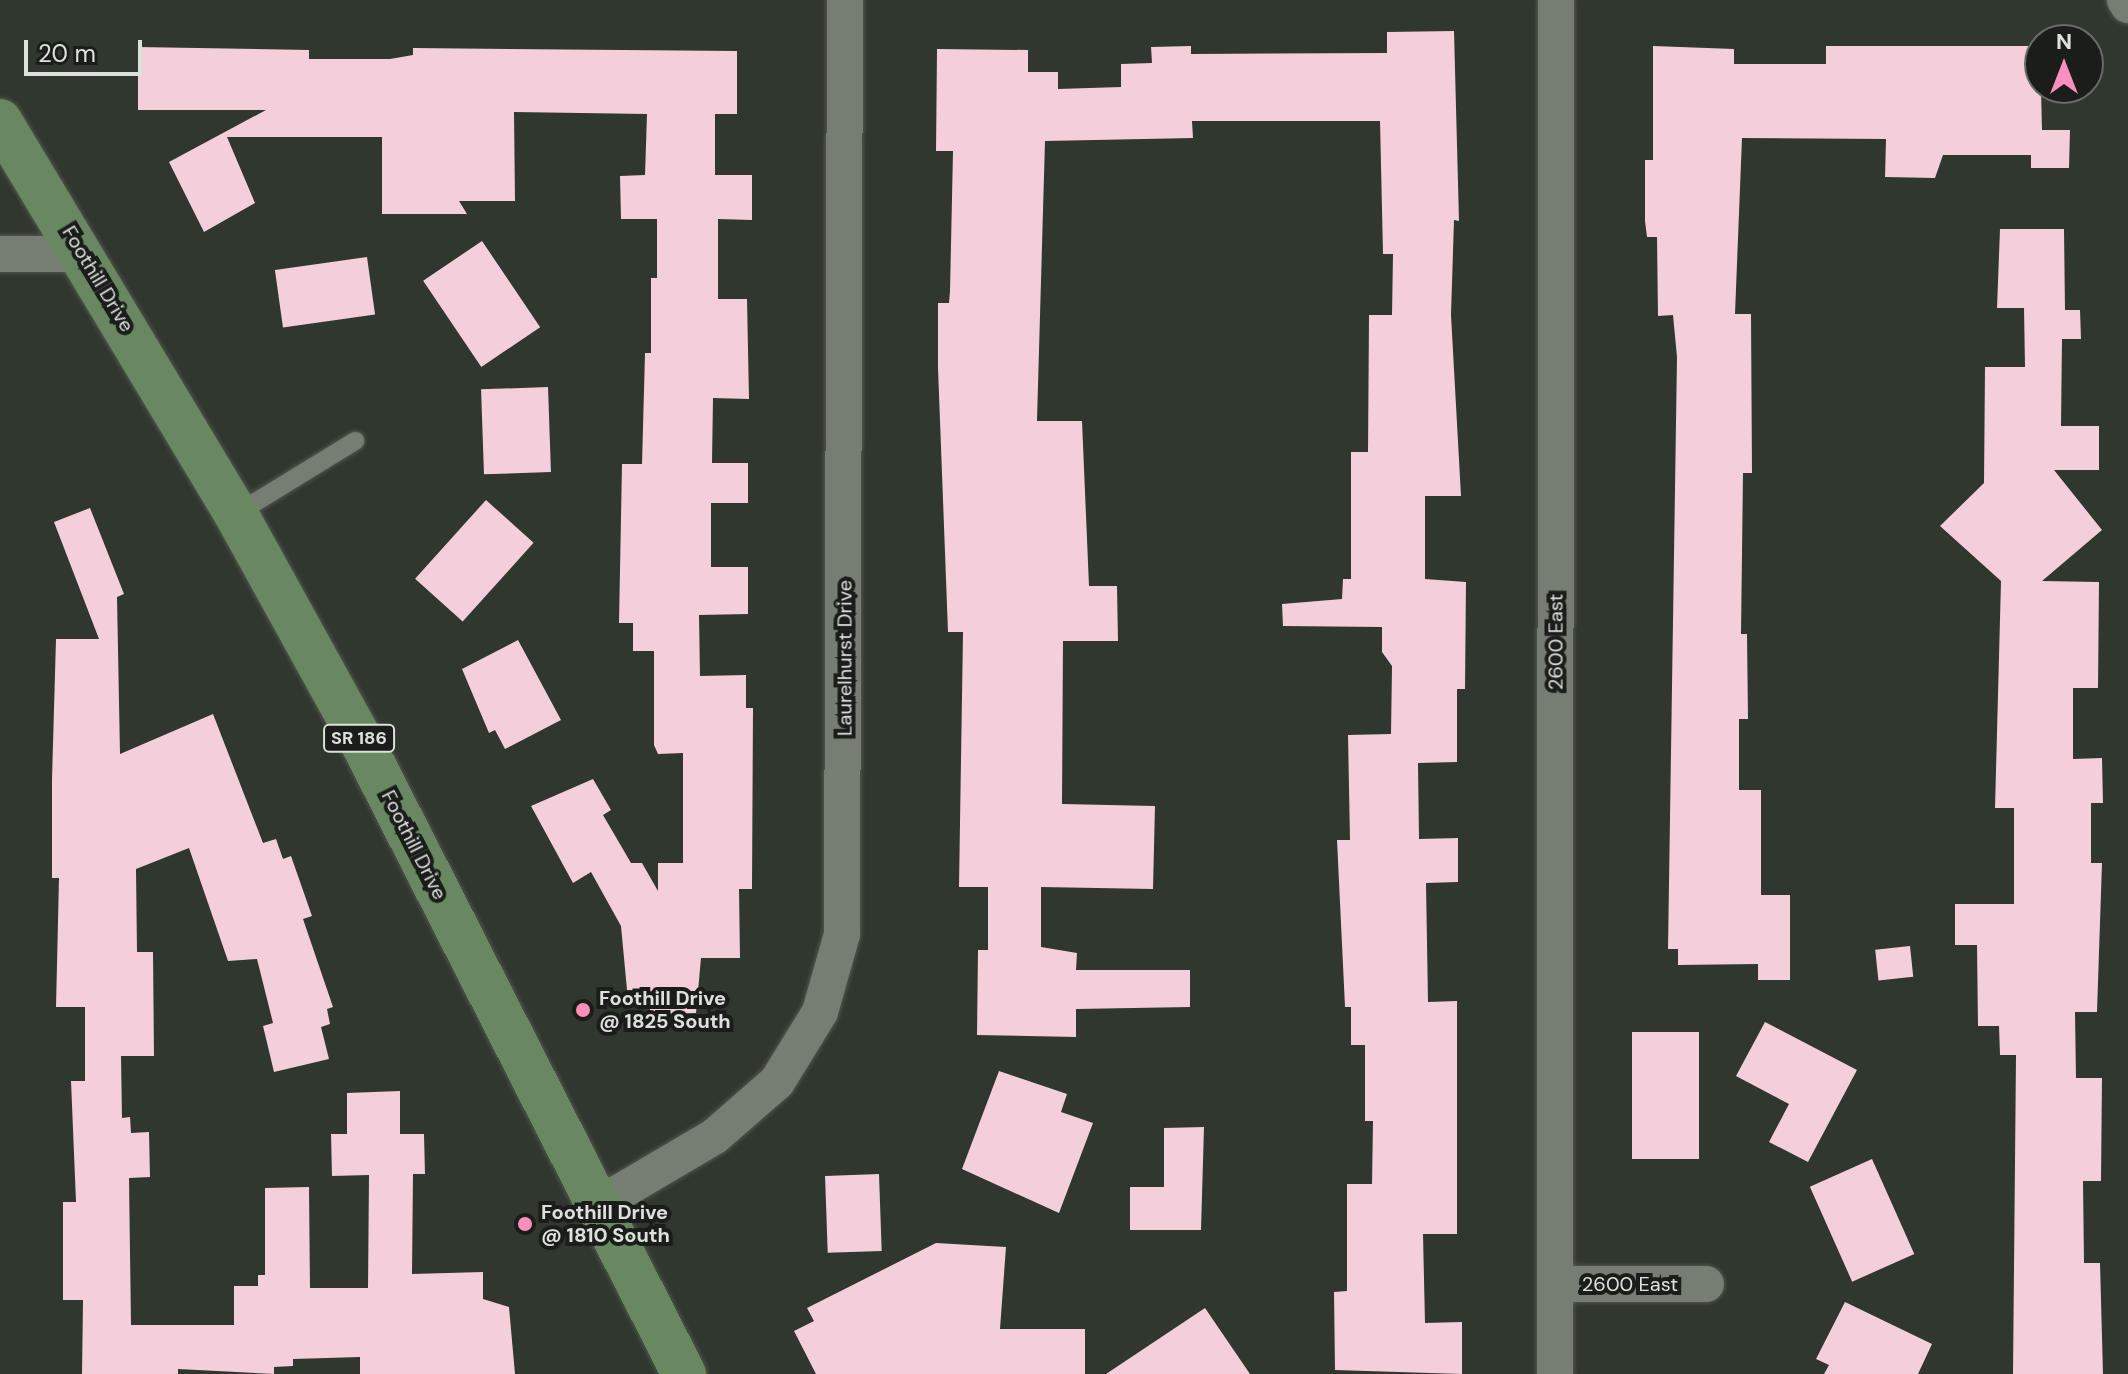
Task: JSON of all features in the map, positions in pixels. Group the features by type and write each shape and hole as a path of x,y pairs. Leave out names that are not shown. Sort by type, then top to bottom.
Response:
{"main road":[{"name":"Foothill Drive","path":"0,121 84,254 236,514 365,748 684,1374"}],"street":[{"name":"Laurelhurst Drive","path":"598,1205 715,1136 777,1082 820,1012 842,934 845,0"},
{"name":"2600 East","path":"1555,1374 1556,0"},
{"path":"0,254 84,254"},
{"name":"2600 East","path":"1555,1284 1706,1284"}],"lane":[{"path":"236,514 355,441"}],"building":[{"path":"1454,31 1459,221 1454,220 1451,315 1461,496 1425,496 1425,579 1466,582 1465,689 1457,689 1457,762 1418,763 1419,839 1458,838 1458,882 1426,883 1428,1002 1457,1001 1457,1234 1423,1234 1425,1323 1462,1322 1462,1374 1335,1370 1334,1292 1347,1291 1347,1184 1372,1184 1373,1121 1365,1121 1365,1045 1351,1045 1351,1007 1345,1007 1337,840 1350,840 1348,735 1391,734 1392,666 1382,652 1382,627 1283,626 1282,604 1342,599 1343,579 1351,579 1351,452 1368,452 1369,315 1392,315 1393,254 1383,254 1380,121 1192,121 1193,138 1045,141 1037,421 1082,421 1089,586 1117,586 1118,641 1063,641 1062,804 1155,806 1153,889 1041,887 1041,947 1077,953 1076,970 1190,970 1190,1007 1076,1009 1076,1037 977,1035 978,950 988,950 988,887 959,887 963,632 948,632 938,368 938,303 949,303 950,291 953,151 936,151 937,49 1028,50 1028,72 1058,72 1058,89 1121,87 1121,64 1152,63 1151,47 1191,46 1191,54 1387,53 1387,32"},
{"path":"1653,46 1734,49 1734,64 1826,64 1826,46 2024,46 2024,104 2041,104 2042,130 2070,130 2069,168 2031,168 2031,155 1943,155 1935,178 1885,177 1886,139 1742,138 1735,314 1751,314 1752,473 1743,473 1741,634 1747,634 1748,719 1739,719 1739,790 1761,790 1761,895 1790,895 1790,980 1758,980 1758,964 1678,965 1678,949 1668,949 1677,357 1673,315 1658,316 1657,237 1647,237 1645,221 1645,160 1653,160"},
{"path":"138,47 309,50 309,59 390,59 413,55 413,48 737,51 737,114 715,114 715,175 752,175 752,220 718,219 718,299 747,299 749,399 713,398 712,463 748,463 748,503 711,503 711,567 748,567 748,614 699,615 700,676 746,675 746,708 753,708 752,889 739,889 740,958 701,958 696,1013 650,1014 649,990 627,990 621,926 591,872 573,883 531,806 593,779 611,810 603,815 631,863 642,863 658,891 658,863 683,863 683,753 658,754 654,745 654,651 633,651 633,623 619,623 622,464 642,464 645,353 651,353 651,278 657,278 657,219 621,219 620,176 645,175 647,114 514,112 515,201 459,201 467,214 382,214 382,137 227,137 255,203 204,232 169,162 266,110 138,110"},
{"path":"2000,229 2064,229 2065,310 2080,310 2081,339 2062,339 2061,426 2099,426 2099,470 2054,470 2102,530 2042,581 2099,582 2098,688 2073,688 2073,759 2102,758 2103,803 2091,803 2091,863 2102,863 2097,1012 2075,1012 2076,1078 2102,1078 2101,1181 2083,1181 2084,1263 2100,1263 2103,1374 2013,1374 2016,1055 2000,1055 1999,1026 1978,1026 1977,945 1955,945 1955,904 2014,904 2014,808 1995,808 2001,581 1940,526 1984,483 1985,367 2025,367 2024,308 1997,308"},
{"path":"482,241 540,327 481,367 423,281"},
{"path":"367,257 375,314 283,327 275,270"},
{"path":"548,387 551,472 484,474 481,389"},
{"path":"486,500 534,543 463,622 415,579"},
{"path":"90,508 124,594 117,597 120,754 213,714 263,843 276,839 283,859 291,856 312,916 303,919 333,1007 327,1009 330,1024 321,1027 329,1059 274,1072 263,1026 273,1023 257,959 228,961 189,848 136,869 137,952 153,952 154,1056 121,1056 122,1118 130,1117 131,1133 149,1132 150,1177 129,1178 131,1325 234,1325 234,1286 258,1286 258,1275 265,1275 265,1188 309,1187 310,1288 368,1288 369,1175 332,1176 331,1134 347,1134 347,1093 400,1091 400,1134 424,1134 425,1174 413,1174 412,1274 483,1272 483,1299 509,1307 515,1374 360,1374 360,1357 293,1359 293,1366 274,1367 274,1374 178,1369 178,1374 82,1374 83,1300 63,1300 63,1202 76,1202 71,1081 85,1081 85,1007 56,1007 59,878 52,878 52,779 56,639 99,639 54,522"},
{"path":"518,640 561,720 505,749 495,730 489,733 462,669"},
{"path":"1910,946 1913,977 1878,980 1875,950"},
{"path":"1765,1022 1857,1070 1808,1162 1769,1142 1789,1104 1736,1076"},
{"path":"1632,1032 1699,1032 1699,1159 1632,1159"},
{"path":"999,1071 1067,1094 1061,1112 1093,1123 1059,1213 962,1169"},
{"path":"1204,1127 1201,1230 1130,1230 1130,1187 1164,1187 1164,1128"},
{"path":"1872,1159 1914,1254 1852,1282 1810,1187"},
{"path":"879,1174 882,1251 828,1253 825,1176"},
{"path":"936,1243 1006,1247 1000,1329 1085,1329 1085,1374 816,1374 794,1331 814,1321 807,1308"},
{"path":"1845,1302 1932,1344 1918,1374 1824,1374 1829,1365 1816,1359"},
{"path":"1205,1308 1250,1374 1106,1374"}],"place":[{"name":"Foothill Drive @ 1825 South","path":"583,1010"},
{"name":"Foothill Drive @ 1810 South","path":"525,1224"}]}
